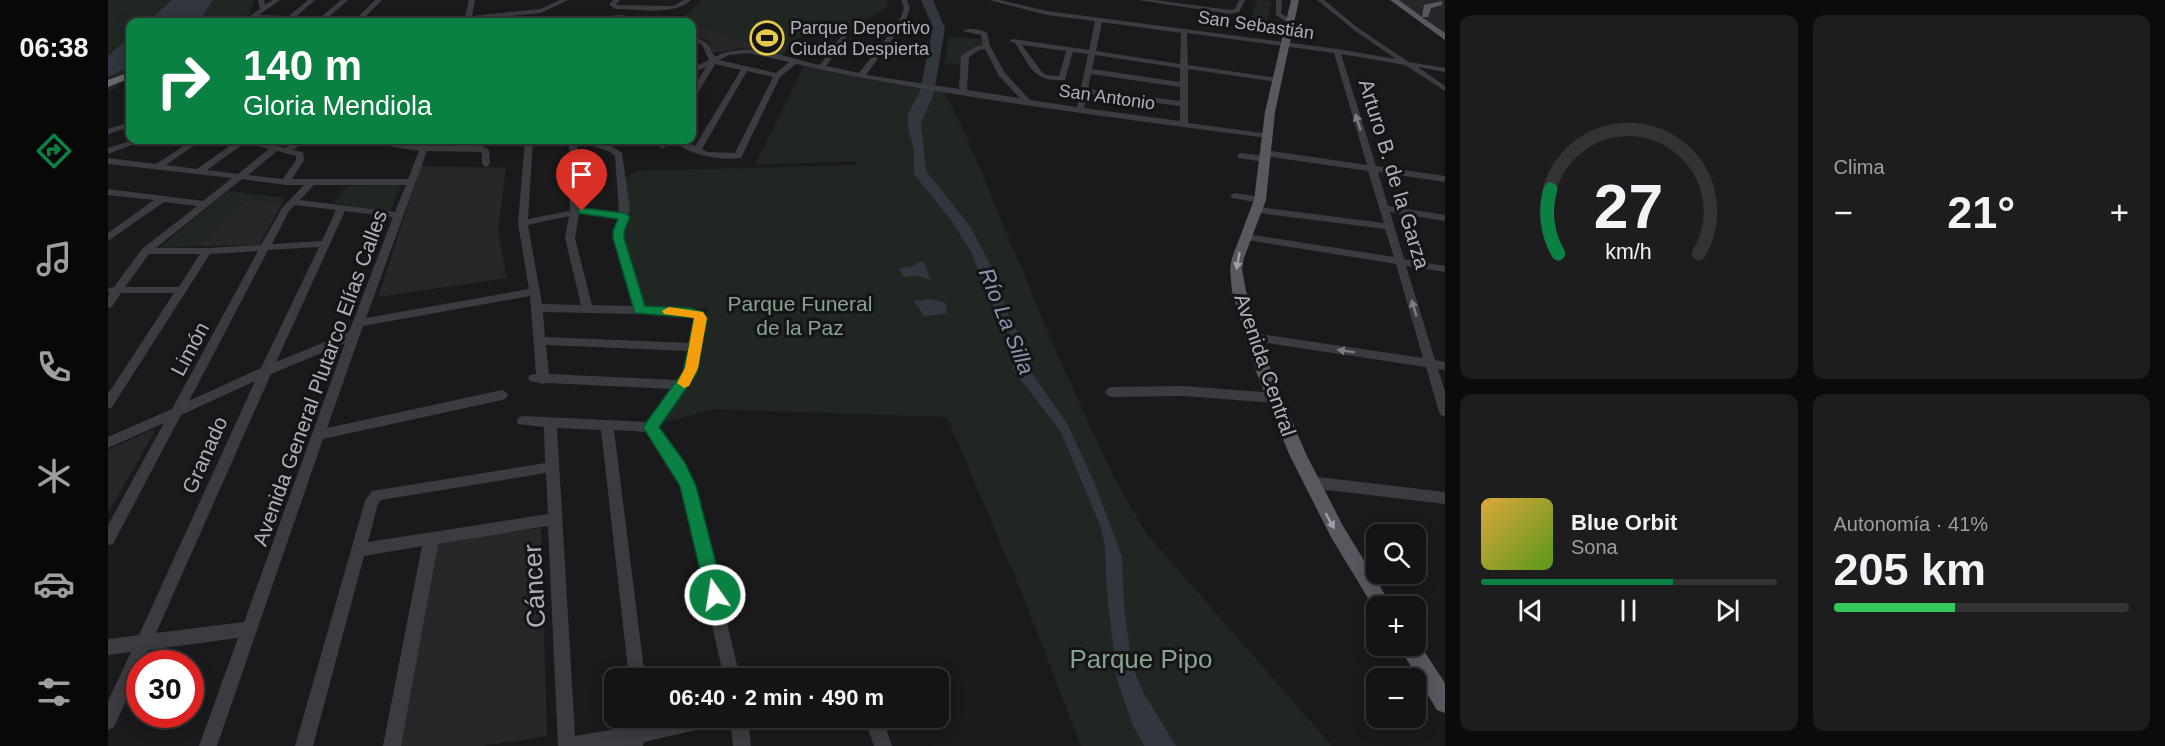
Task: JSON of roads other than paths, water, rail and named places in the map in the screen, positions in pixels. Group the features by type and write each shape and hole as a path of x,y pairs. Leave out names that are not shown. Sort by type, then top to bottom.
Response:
{"highway":[{"path":"108,84 126,77"}],"main road":[{"name":"Avenida Central","path":"1292,0 1290,22 1267,136 1259,205 1240,252 1236,269 1239,291 1274,398 1310,482 1332,525 1376,596"},
{"path":"1394,0 1445,28"},
{"path":"1401,0 1445,36"},
{"path":"1424,18 1427,7 1439,3"},
{"path":"1415,656 1445,702"}],"street":[{"path":"261,0 263,10"},
{"path":"251,18 277,0"},
{"path":"290,18 312,0"},
{"path":"330,18 345,0"},
{"path":"360,18 379,0"},
{"path":"465,0 465,18"},
{"path":"466,18 472,0"},
{"path":"548,12 565,0"},
{"path":"493,18 548,12 575,0"},
{"path":"617,0 612,5 615,7 678,7 688,0"},
{"path":"865,77 902,22 907,8 904,0"},
{"name":"San Sebastián","path":"993,0 1023,9 1401,60 1445,70"},
{"path":"1141,0 1172,2 1234,12 1242,0"},
{"path":"1203,8 1206,0"},
{"path":"1279,0 1278,14 1290,22"},
{"path":"1320,0 1401,60 1445,89"},
{"path":"593,18 623,17"},
{"path":"1080,110 1099,19"},
{"path":"1184,30 1182,85 1184,125"},
{"path":"966,31 984,33 987,46 1002,74 1028,102"},
{"path":"821,68 847,32"},
{"path":"696,39 705,44 711,57 745,69 777,76"},
{"path":"1070,50 1062,78 1044,77 1039,74 1015,42 1278,80"},
{"path":"963,91 964,56 977,48 987,46"},
{"name":"San Antonio","path":"711,57 748,51 865,77 1267,136"},
{"name":"Arturo B. de la Garza","path":"1336,51 1445,411"},
{"path":"696,67 711,57"},
{"path":"696,88 711,57"},
{"path":"683,144 696,151 712,155 738,156 777,76 794,62"},
{"path":"696,151 745,69"},
{"path":"1088,71 1182,85"},
{"path":"1084,91 1183,104"},
{"path":"108,132 126,126"},
{"path":"108,151 128,144"},
{"path":"157,167 192,144"},
{"path":"198,172 237,144"},
{"path":"262,144 288,149 301,156 286,182"},
{"path":"288,149 296,144"},
{"path":"425,144 482,149 486,152 486,164"},
{"name":"Avenida General Plutarco Elías Calles","path":"208,746 356,329 425,144"},
{"path":"529,144 523,223 537,308 540,341 539,379 682,385"},
{"path":"573,144 575,212 570,238 587,309"},
{"path":"599,144 619,155 624,184 624,217 618,231 618,238 639,310"},
{"path":"108,304 113,289 146,251 277,147"},
{"path":"1241,156 1265,156 1445,178"},
{"path":"108,161 286,182 410,182"},
{"name":"Limón","path":"108,539 291,202 312,182"},
{"path":"108,192 205,204"},
{"path":"108,201 119,194"},
{"path":"1235,196 1259,205 1390,227"},
{"path":"108,238 162,199"},
{"path":"291,202 399,215"},
{"name":"Granado","path":"108,721 342,208"},
{"path":"1384,208 1445,218"},
{"path":"523,223 575,212 624,217"},
{"path":"1247,237 1445,269"},
{"path":"146,251 207,251 326,244"},
{"path":"108,404 207,251"},
{"path":"113,289 181,290"},
{"path":"108,443 356,329 534,292"},
{"path":"537,308 639,310 699,315 701,318 691,368 682,385 651,427"},
{"path":"1253,337 1445,366"},
{"path":"540,341 695,347"},
{"path":"1111,392 1183,392 1274,398"},
{"path":"320,435 502,395"},
{"path":"523,421 651,427"},
{"name":"Cáncer","path":"550,423 568,746"},
{"path":"607,426 636,668"},
{"path":"651,427 679,468 688,486 730,668"},
{"path":"304,746 368,509 377,495 552,467"},
{"path":"1310,482 1445,498"},
{"path":"358,550 554,519"},
{"path":"392,746 431,540"},
{"path":"108,647 250,629"},
{"path":"568,746 635,741 681,728"},
{"path":"740,728 742,746"},
{"path":"877,728 883,746"}],"water":[{"path":"172,0 213,0 202,18 152,18"},
{"name":"Río La Silla","path":"921,0 933,0 945,28 934,93 921,123 926,171 969,225 975,236 993,270 1010,320 1030,352 1029,369 1068,425 1096,487 1122,557 1124,606 1132,666 1143,692 1176,746 1144,746 1132,723 1117,680 1107,593 1105,546 1100,525 1061,432 1012,368 1018,353 1017,349 998,316 971,252 951,220 914,174 914,151 908,126 908,114 920,91 933,27"},
{"path":"126,40 126,68 108,77 108,56"},
{"path":"924,261 930,280 917,276 903,277 899,268 914,266"},
{"path":"932,299 945,303 947,311 945,314 924,316 914,301"}],"place":[{"name":"Parque Deportivo Ciudad Despierta","path":"767,38"}],"park label":[{"name":"Parque Funeral de la Paz","path":"800,316"},
{"name":"Parque Pipo","path":"1141,659"}]}
